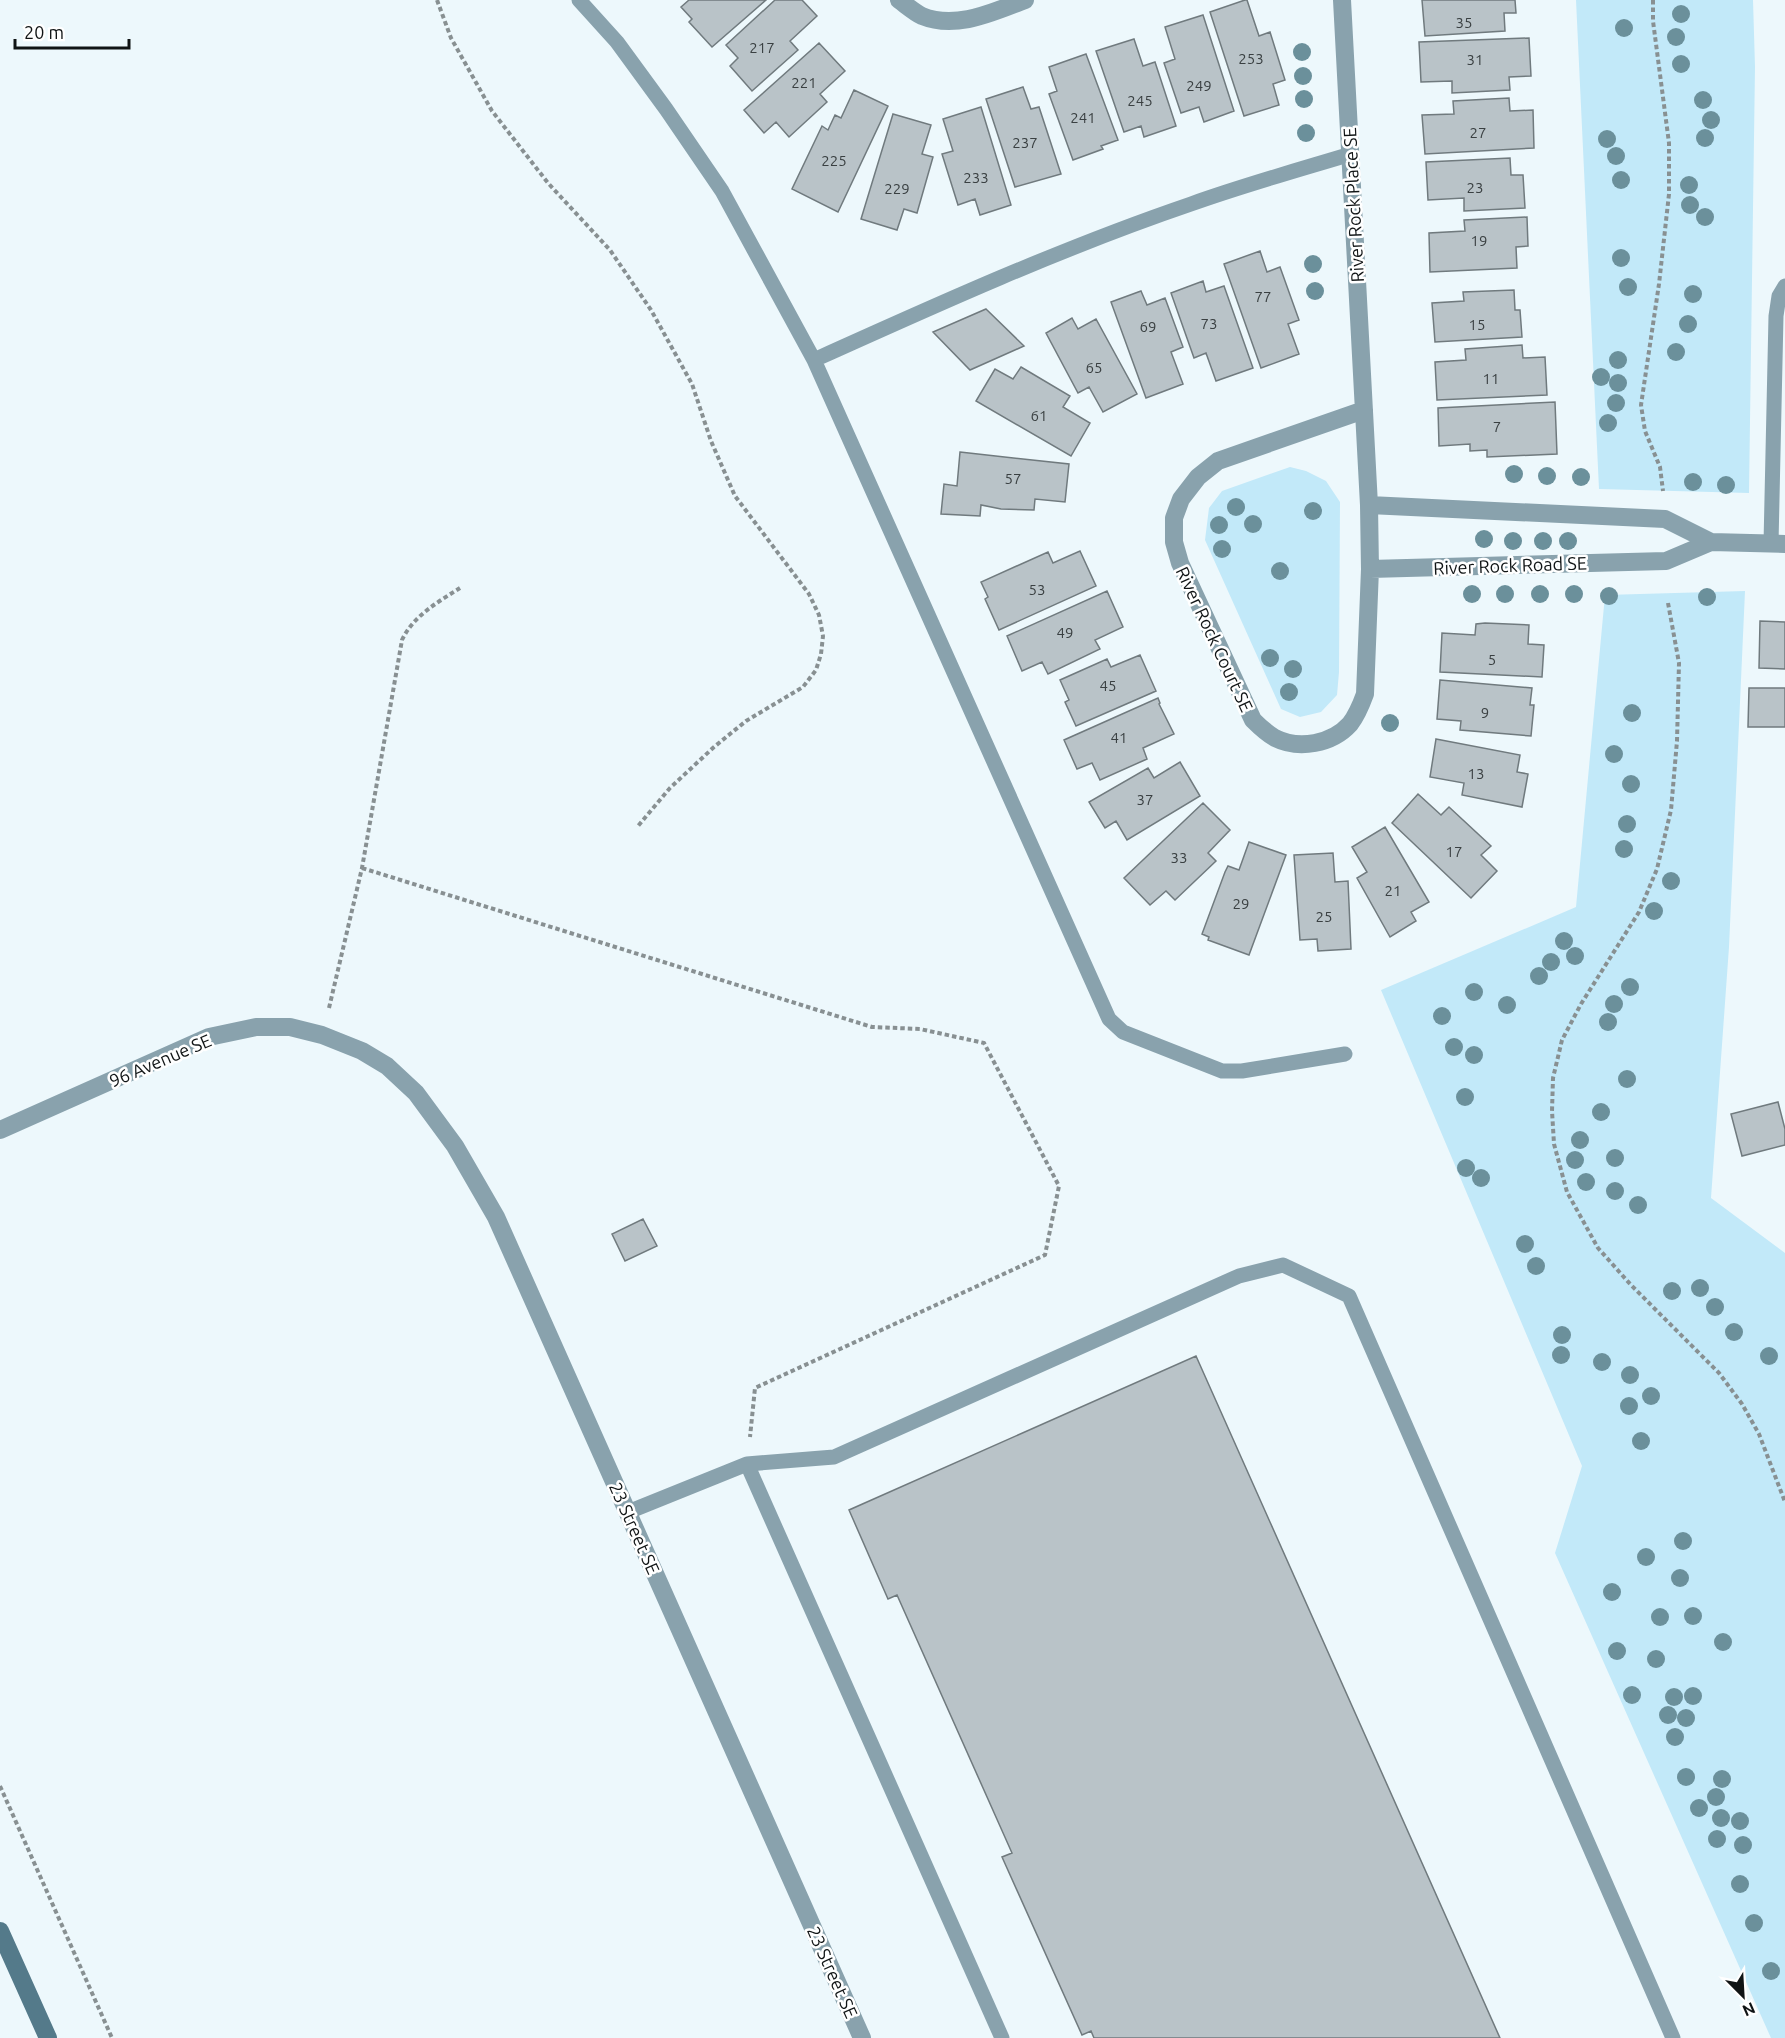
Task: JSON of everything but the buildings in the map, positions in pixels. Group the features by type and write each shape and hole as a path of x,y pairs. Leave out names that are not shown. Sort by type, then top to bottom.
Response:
{"main road":[{"path":"0,1930 48,2038"}],"street":[{"path":"899,0 921,15 945,22 981,17 1025,0"},
{"name":"River Rock Place SE","path":"1342,0 1364,410"},
{"path":"1364,410 1370,569"},
{"name":"River Rock Court SE","path":"1364,410 1218,461 1198,477 1181,499 1174,518 1174,542 1180,563 1253,720 1276,738 1290,742 1305,744 1320,742 1336,735 1349,724 1359,710 1365,694 1370,569"},
{"name":"River Rock Road SE","path":"1369,505 1665,519 1711,542"},
{"name":"River Rock Road SE","path":"1370,569 1666,561 1711,542 1778,544"},
{"name":"96 Avenue SE","path":"0,1130 209,1037 256,1027 290,1027 322,1035 362,1051"},
{"name":"23 Street SE","path":"362,1051 387,1066 417,1093 455,1146 496,1217 862,2038"}],"lane":[{"path":"579,0 617,42 722,191 814,360 1109,1019 1123,1032 1222,1071 1242,1071 1346,1054"},
{"path":"814,360 976,287 1076,247 1191,204 1351,154"},
{"path":"1778,544 1776,316 1779,296 1785,286"},
{"path":"628,1512 747,1464 834,1457 1239,1276 1283,1265 1349,1296 1673,2038"},
{"path":"747,1464 1002,2038"}],"path":[{"path":"437,0 451,38 492,111 548,183 610,250 651,310 692,384 711,441 735,496 809,594 819,615 823,636 821,654 816,670 802,687 746,721 714,747 669,788 638,826"},
{"path":"1653,0 1653,21 1670,143 1669,194 1659,284 1641,405 1645,431 1660,467 1664,492"},
{"path":"322,1035 362,868 402,640 417,619 460,588"},
{"path":"1668,603 1679,663 1677,741 1671,810 1657,870 1639,912 1581,1004 1562,1040 1553,1078 1554,1144 1567,1192 1598,1248 1631,1285 1719,1373 1742,1404 1759,1434 1785,1502"},
{"path":"362,868 872,1027 920,1029 984,1043 1059,1186 1045,1256 755,1388 747,1464"},
{"path":"0,1786 112,2038"}],"shaded area":[{"path":"1576,0 1753,0 1755,67 1749,493 1599,489"},
{"path":"1290,467 1306,471 1326,481 1340,502 1337,695 1321,712 1300,717 1281,709 1205,540 1209,508 1222,491"},
{"path":"1745,591 1729,947 1711,1198 1785,1253 1785,2038 1771,2038 1555,1553 1582,1466 1381,990 1576,907 1605,595"}]}
